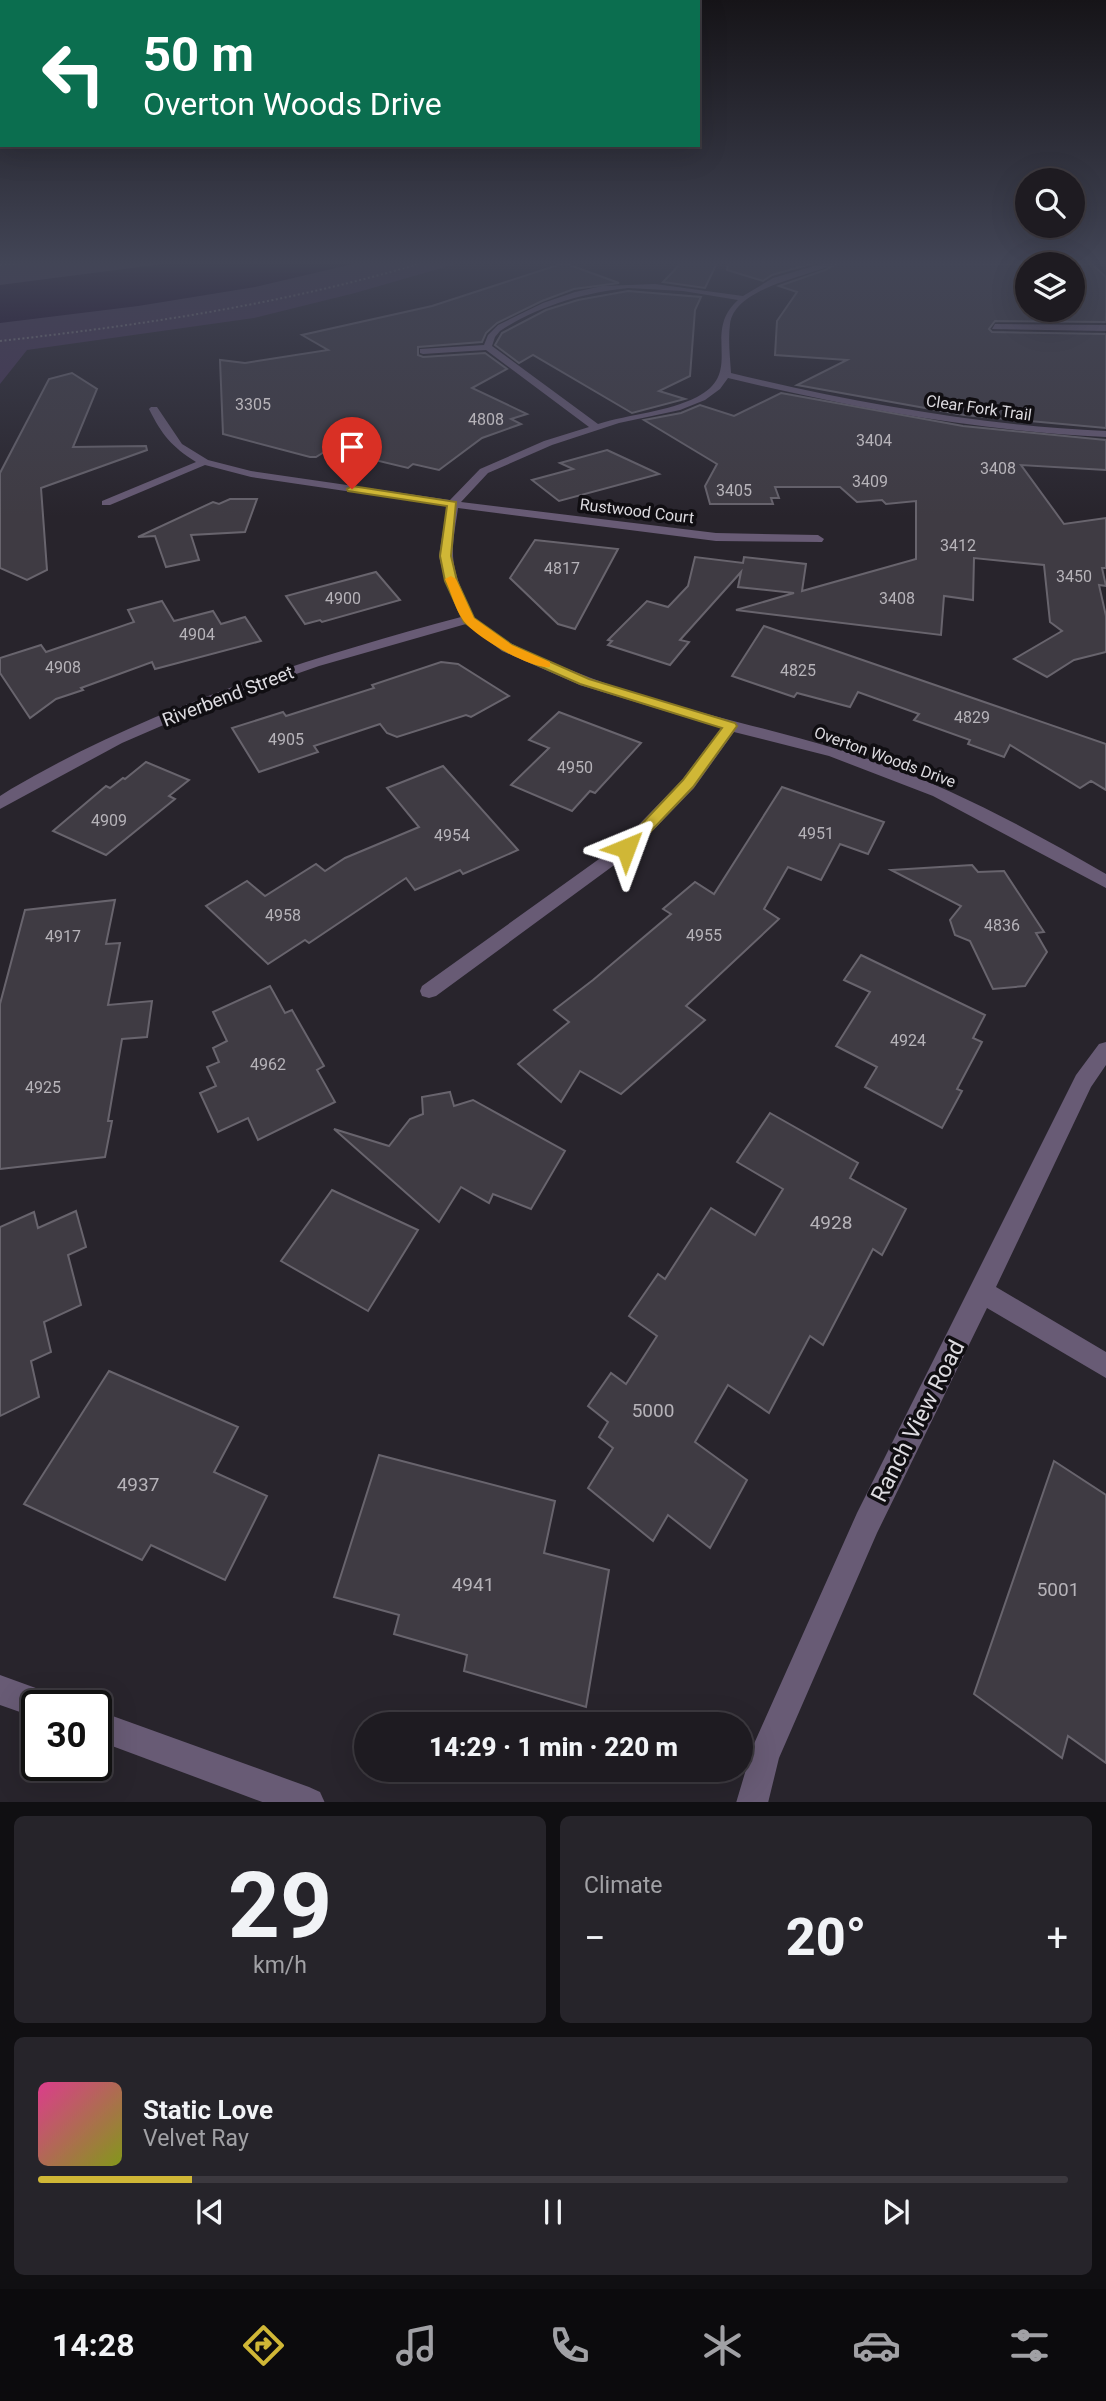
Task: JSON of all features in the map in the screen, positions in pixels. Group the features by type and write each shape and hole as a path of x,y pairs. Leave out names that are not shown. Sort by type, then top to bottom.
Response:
{"street":[{"path":"423,351 486,347"},
{"path":"488,347 596,427"},
{"path":"468,620 451,581 445,556 453,504 471,482 493,466 548,443 596,427 677,408 702,398 717,387 726,375 726,347"},
{"name":"Clear Fork Trail","path":"726,375 973,425 1036,432 1106,435"},
{"name":"Rustwood Court","path":"154,409 165,430 178,446 204,462 251,474 453,504 716,537 818,539"},
{"path":"106,503 204,462"},
{"name":"Overton Woods Drive","path":"468,620 507,648 585,681 730,726 834,753 939,792 1041,844 1106,882"},
{"name":"Riverbend Street","path":"0,804 105,745 220,696 354,649 468,620"},
{"path":"429,990 626,848 688,784 730,726"},
{"name":"Ranch View Road","path":"752,1802 764,1758 866,1523 982,1292 1083,1081 1106,1050"},
{"path":"982,1292 1106,1366"},
{"path":"0,1690 21,1698"},
{"path":"112,1731 309,1802"}],"shaded area":[{"path":"0,347 48,347 27,350 0,384"}],"building":[{"path":"323,347 418,347 418,355 423,357 485,353 507,369 472,388 527,414 511,419 521,424 482,438 439,470 413,464 408,468 329,449 316,457 310,457 223,434 220,360 245,363 328,350"},
{"path":"498,347 692,347 690,376 659,391 685,399 632,413 533,355 519,363"},
{"path":"775,347 1106,347 1106,428 964,415 797,385 847,360 775,355"},
{"path":"72,373 97,389 73,447 146,446 147,450 41,488 47,570 27,580 0,568 0,473 49,379"},
{"path":"781,393 963,426 1106,440 1106,470 1021,465 1064,524 1106,518 1106,568 1102,568 1106,586 1099,585 1106,616 1106,652 1074,660 1047,677 1014,659 1062,631 1050,622 1044,565 974,558 973,600 944,596 941,635 736,610 794,593 738,587 741,572 680,640 689,642 670,665 608,645 612,641 608,640 647,601 668,607 688,586 695,557 743,563 744,557 806,564 802,591 916,559 916,501 886,504 882,500 857,502 840,487 775,487 779,498 771,498 773,504 710,504 705,486 717,464 644,420 681,413 700,405 734,416"},
{"path":"607,450 659,474 559,501 532,480 573,469 560,463"},
{"path":"230,499 257,499 245,532 191,535 199,560 166,567 155,536 138,537 213,502 219,504"},
{"path":"535,540 618,549 575,629 558,624 510,578"},
{"path":"376,572 400,600 322,622 320,620 305,624 286,596"},
{"path":"162,601 174,621 213,611 221,624 245,617 261,641 155,669 152,662 56,699 30,718 0,673 0,658 41,645 46,652 134,622 128,610"},
{"path":"764,626 1106,744 1106,790 1091,781 1080,788 1010,745 1004,757 968,744 970,740 914,720 919,714 858,692 850,707 797,693 794,697 732,676"},
{"path":"441,662 458,664 509,696 471,717 466,715 397,737 387,733 380,724 314,746 318,752 259,772 232,728 283,712 286,716 374,688 372,685"},
{"path":"559,712 641,743 595,793 590,791 572,811 511,785 549,748 529,740"},
{"path":"146,762 189,780 169,796 175,799 106,855 53,831 106,786 110,788 125,779"},
{"path":"443,766 518,850 463,874 460,870 415,890 406,878 309,943 305,940 268,964 206,906 247,881 265,896 316,864 325,871 345,858 419,827 387,788"},
{"path":"782,787 884,822 868,854 840,844 821,880 788,867 764,909 779,919 686,1006 705,1020 621,1094 580,1071 561,1102 518,1064 569,1022 554,1010 671,914 663,909 695,882 714,894"},
{"path":"972,865 978,872 1004,871 1044,932 1036,933 1047,952 1025,986 993,989 970,941 955,935 950,920 961,906 891,870"},
{"path":"115,900 106,944 120,943 108,1005 152,1001 147,1037 122,1039 108,1121 112,1121 105,1157 0,1169 0,1004 25,910"},
{"path":"861,955 985,1015 973,1038 982,1042 957,1089 962,1091 942,1128 865,1087 877,1067 836,1046 870,992 844,980"},
{"path":"270,986 285,1013 292,1010 324,1066 317,1070 335,1102 258,1140 248,1118 218,1132 200,1093 216,1086 207,1067 219,1062 213,1048 227,1041 213,1012"},
{"path":"450,1092 454,1106 473,1100 565,1151 531,1209 493,1194 489,1203 461,1187 439,1222 334,1129 389,1146 410,1119 423,1114 422,1097"},
{"path":"770,1113 858,1163 850,1178 906,1209 882,1255 873,1249 823,1345 810,1336 769,1413 728,1385 695,1442 747,1480 710,1548 668,1515 653,1541 588,1488 613,1448 599,1437 608,1422 588,1406 611,1373 626,1384 657,1336 629,1316 658,1274 665,1279 711,1208 755,1235 783,1189 737,1162"},
{"path":"332,1190 418,1230 368,1311 281,1261"},
{"path":"76,1211 86,1247 68,1255 81,1305 44,1322 51,1352 31,1361 39,1397 0,1416 0,1227 34,1212 38,1228"},
{"path":"109,1371 238,1427 214,1472 267,1496 225,1580 151,1545 142,1560 24,1504"},
{"path":"379,1455 555,1501 544,1553 609,1570 586,1707 464,1671 467,1655 394,1634 399,1615 334,1597"},
{"path":"1054,1461 1106,1495 1106,1763 1068,1736 1062,1758 974,1694"}],"slow traffic":[{"path":"451,579 468,620 507,648 545,664"}],"route":[{"path":"352,489 453,504 445,556 451,581 468,620 507,648 585,681 730,726 688,784 626,848"}]}
